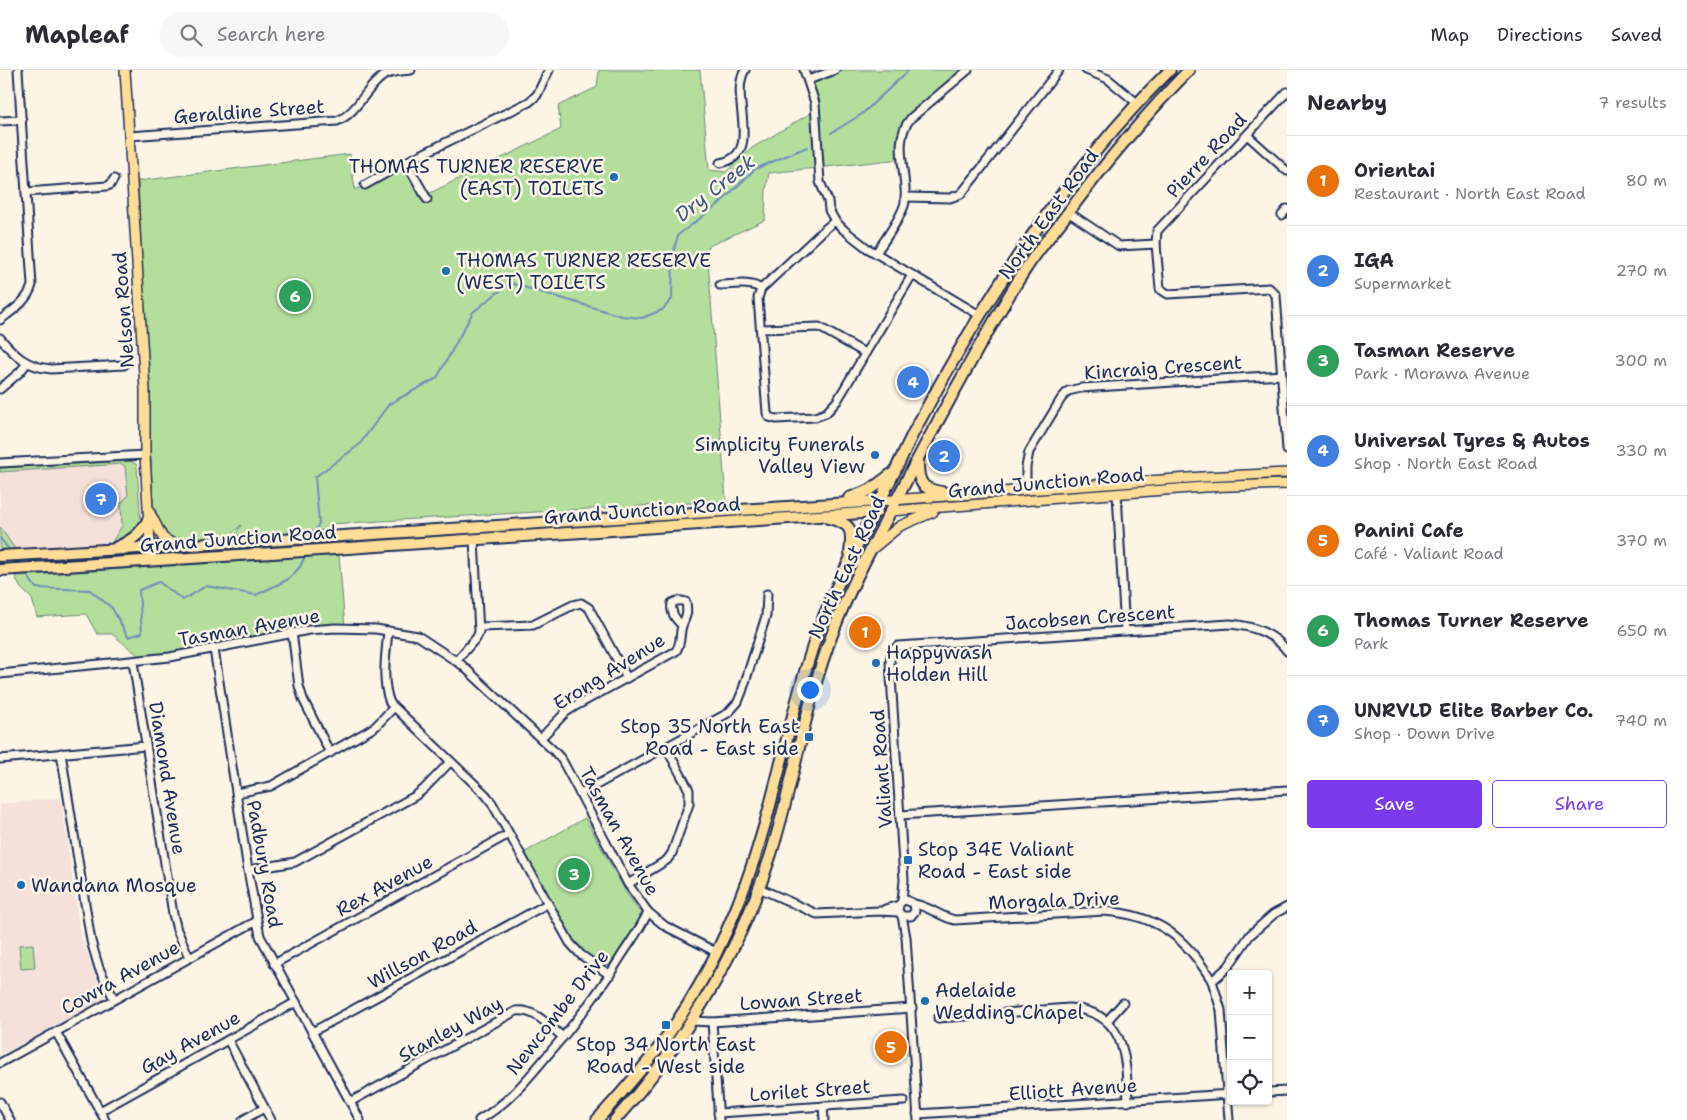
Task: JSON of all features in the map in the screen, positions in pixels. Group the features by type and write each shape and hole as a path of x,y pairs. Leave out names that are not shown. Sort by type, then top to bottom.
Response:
{"highway":[{"name":"North East Road","path":"597,1120 643,1068 668,1034 688,1004 716,952 752,865 810,656 823,620 848,562 918,424 1013,263 1049,210 1137,103 1170,70"},
{"name":"North East Road","path":"616,1120 650,1080 692,1021 725,964 759,888 772,851 817,678 841,611 918,456 986,335 1028,266 1102,166 1138,124 1189,70"},
{"path":"1138,124 1140,114 1137,103 1147,105 1158,102"},
{"path":"986,335 981,316 993,314 1002,308"},
{"path":"918,456 918,476 924,486 929,489 958,495"},
{"path":"821,504 859,496 870,490 897,467"},
{"name":"Grand Junction Road","path":"1,556 288,540 880,501"},
{"path":"714,511 715,523"},
{"name":"Grand Junction Road","path":"4,570 890,511"},
{"path":"819,516 840,521 850,530 852,539 848,562"},
{"path":"111,550 136,537 148,520"},
{"path":"473,527 474,540"},
{"path":"740,897 759,888 754,878 752,865"},
{"path":"668,1034 680,1025 692,1021 688,1004"}],"main road":[{"name":"Nelson Road","path":"125,70 145,390 145,455 151,561"},
{"name":"Grand Junction Road","path":"880,501 1116,483 1287,473"},
{"path":"1116,483 1117,494"},
{"name":"Grand Junction Road","path":"890,511 1248,484 1287,484"},
{"path":"1026,490 1027,501"},
{"path":"147,506 161,535 177,546"},
{"path":"869,552 900,526 945,507"}],"street":[{"path":"0,320 23,301 29,294 32,285 18,70"},
{"name":"Geraldine Street","path":"129,136 337,121 347,116 386,72 411,70"},
{"path":"365,184 529,102 537,95 548,70"},
{"path":"720,163 735,158 742,147 740,85 745,70"},
{"path":"804,70 813,95 816,111 820,182 828,201 829,210 835,221 851,236 876,254 981,316"},
{"path":"808,80 835,70"},
{"path":"876,254 902,211 905,197 901,144 904,127 911,118 968,70"},
{"path":"905,197 950,198 961,194 1059,70"},
{"path":"1086,70 1108,79 1137,103"},
{"name":"Pierre Road","path":"1156,244 1157,231 1287,92"},
{"path":"0,121 22,120"},
{"path":"1247,135 1287,171"},
{"path":"406,162 426,199"},
{"path":"26,192 107,186 114,179"},
{"path":"1068,212 1119,246 1156,244 1160,289 1168,294 1269,288 1276,295 1283,333 1282,375 1287,450"},
{"path":"835,221 761,290 758,298 766,408 769,417 774,419 811,418 826,413 839,397 912,275"},
{"path":"720,285 750,285 756,286 761,290"},
{"path":"761,329 819,327 865,353"},
{"path":"0,338 13,353 27,364 41,368 124,365"},
{"path":"0,389 27,364"},
{"name":"Kincraig Crescent","path":"1026,490 1026,467 1029,452 1061,399 1068,391 1282,375"},
{"path":"0,464 145,455"},
{"path":"1117,494 1125,631"},
{"path":"456,661 477,637 480,627 474,540"},
{"path":"580,794 728,713 738,702 766,616 767,594"},
{"path":"480,627 533,625 573,605 582,603 589,608 628,678"},
{"name":"Jacobsen Crescent","path":"891,655 892,651 898,646 908,645 1230,624 1260,630 1269,635 1287,651"},
{"name":"Erong Avenue","path":"541,738 566,712 676,651 681,640 682,625"},
{"name":"Tasman Avenue","path":"0,674 170,658 292,632 335,628 361,627 418,636 456,661 541,738 562,760 628,884 648,912 666,926 716,952"},
{"path":"388,631 385,672 388,698 393,708 486,795 570,943 576,950 610,975"},
{"path":"292,632 302,699 330,753"},
{"name":"Padbury Road","path":"214,649 256,922 260,936 360,1120"},
{"name":"Valiant Road","path":"891,655 917,1117"},
{"name":"Diamond Avenue","path":"133,662 173,914 177,930 189,957"},
{"path":"236,793 271,786 376,726 393,708"},
{"path":"0,759 146,746"},
{"path":"628,884 667,860 672,853 687,811 690,796 689,790 666,748"},
{"path":"61,753 91,941 99,968 114,999"},
{"path":"248,870 295,862 415,796 450,762"},
{"path":"900,815 1287,790"},
{"name":"Rex Avenue","path":"274,964 509,834"},
{"path":"759,888 817,914 906,908"},
{"name":"Willson Road","path":"312,1032 547,904"},
{"name":"Morgala Drive","path":"906,908 921,905 942,916 955,920 1104,911 1129,914 1159,925 1177,937 1195,955 1212,981 1221,1010 1227,1073"},
{"path":"1212,981 1228,967 1250,935 1274,914 1287,907"},
{"name":"Newcombe Drive","path":"479,1120 498,1108 517,1091 563,1037 610,975 644,922 648,912"},
{"name":"Cowra Avenue","path":"0,1063 189,957 256,922"},
{"name":"Gay Avenue","path":"100,1110 296,1002"},
{"path":"1107,1021 1123,1003"},
{"name":"Lowan Street","path":"692,1021 712,1022 912,1008"},
{"path":"938,1018 1069,1008 1090,1012 1107,1021 1115,1030 1123,1048 1127,1072 1128,1102"},
{"name":"Stanley Way","path":"350,1102 516,1011 527,1011 534,1014 563,1037"},
{"path":"712,1022 718,1116"},
{"path":"56,1032 105,1120"},
{"path":"228,1040 271,1120"},
{"path":"1272,1092 1287,1091"},
{"name":"Elliott Avenue","path":"917,1117 952,1116 1227,1094"},
{"name":"Lorilet Street","path":"718,1116 904,1100"},
{"path":"0,1102 10,1120"},
{"name":"Morgala Drive","path":"1228,1120 1229,1105"},
{"path":"823,1106 824,1120"},
{"path":"243,1120 264,1108"}],"shaded area":[{"path":"122,464 125,467 128,496 121,503 122,526 110,545 16,552 0,527 0,472"},
{"path":"61,798 80,933 104,1000 0,1055 0,804"}],"green space":[{"path":"599,70 700,70 709,170 726,172 752,148 816,110 808,80 835,70 968,70 908,121 902,159 769,173 766,190 765,220 707,247 726,501 330,524 327,537 231,543 241,525 228,538 174,541 166,535 159,524 153,505 138,181 350,154 355,190 406,162 428,194 561,129 558,106 597,87"},
{"path":"130,461 136,464 137,467 141,527 127,540 110,545 122,526 121,503 128,496 125,467 122,464 0,472 0,468"},
{"path":"0,527 19,555 0,552"},
{"path":"339,555 345,628 292,632 144,660 112,634 97,634 86,614 37,617 32,599 20,587 15,576"},
{"path":"585,818 627,894 640,912 639,920 609,966 590,958 570,943 520,855"},
{"path":"33,944 35,968 21,969 19,945"}],"waterway":[{"name":"Dry Creek","path":"831,133 862,114 909,70"},
{"name":"Dry Creek","path":"315,533 319,523 315,477 359,445 389,404 437,378 473,312 510,283 622,316 642,318 662,310 672,299 673,254 678,235 719,204 755,169 807,147"},
{"name":"Dry Creek","path":"0,538 10,551"},
{"name":"Dry Creek","path":"24,571 36,588 90,590 112,608 128,637 142,633 139,590 159,582 183,600 206,586 256,595 287,580 300,567 306,554"}],"place":[{"name":"THOMAS TURNER RESERVE (EAST) TOILETS","path":"614,177"},
{"name":"THOMAS TURNER RESERVE (WEST) TOILETS","path":"446,271"},
{"name":"Thomas Turner Reserve","path":"295,296"},
{"name":"Universal Tyres & Autos","path":"913,382"},
{"name":"Simplicity Funerals Valley View","path":"875,455"},
{"name":"IGA","path":"944,456"},
{"name":"UNRVLD Elite Barber Co.","path":"101,499"},
{"name":"Orientai","path":"865,632"},
{"name":"Happywash Holden Hill","path":"876,663"},
{"name":"Stop 35 North East Road - East side","path":"809,737"},
{"name":"Stop 34E Valiant Road - East side","path":"908,860"},
{"name":"Tasman Reserve","path":"574,874"},
{"name":"Wandana Mosque","path":"21,885"},
{"name":"Adelaide Wedding Chapel","path":"925,1001"},
{"name":"Stop 34 North East Road - West side","path":"666,1025"},
{"name":"Panini Cafe","path":"891,1047"}]}
